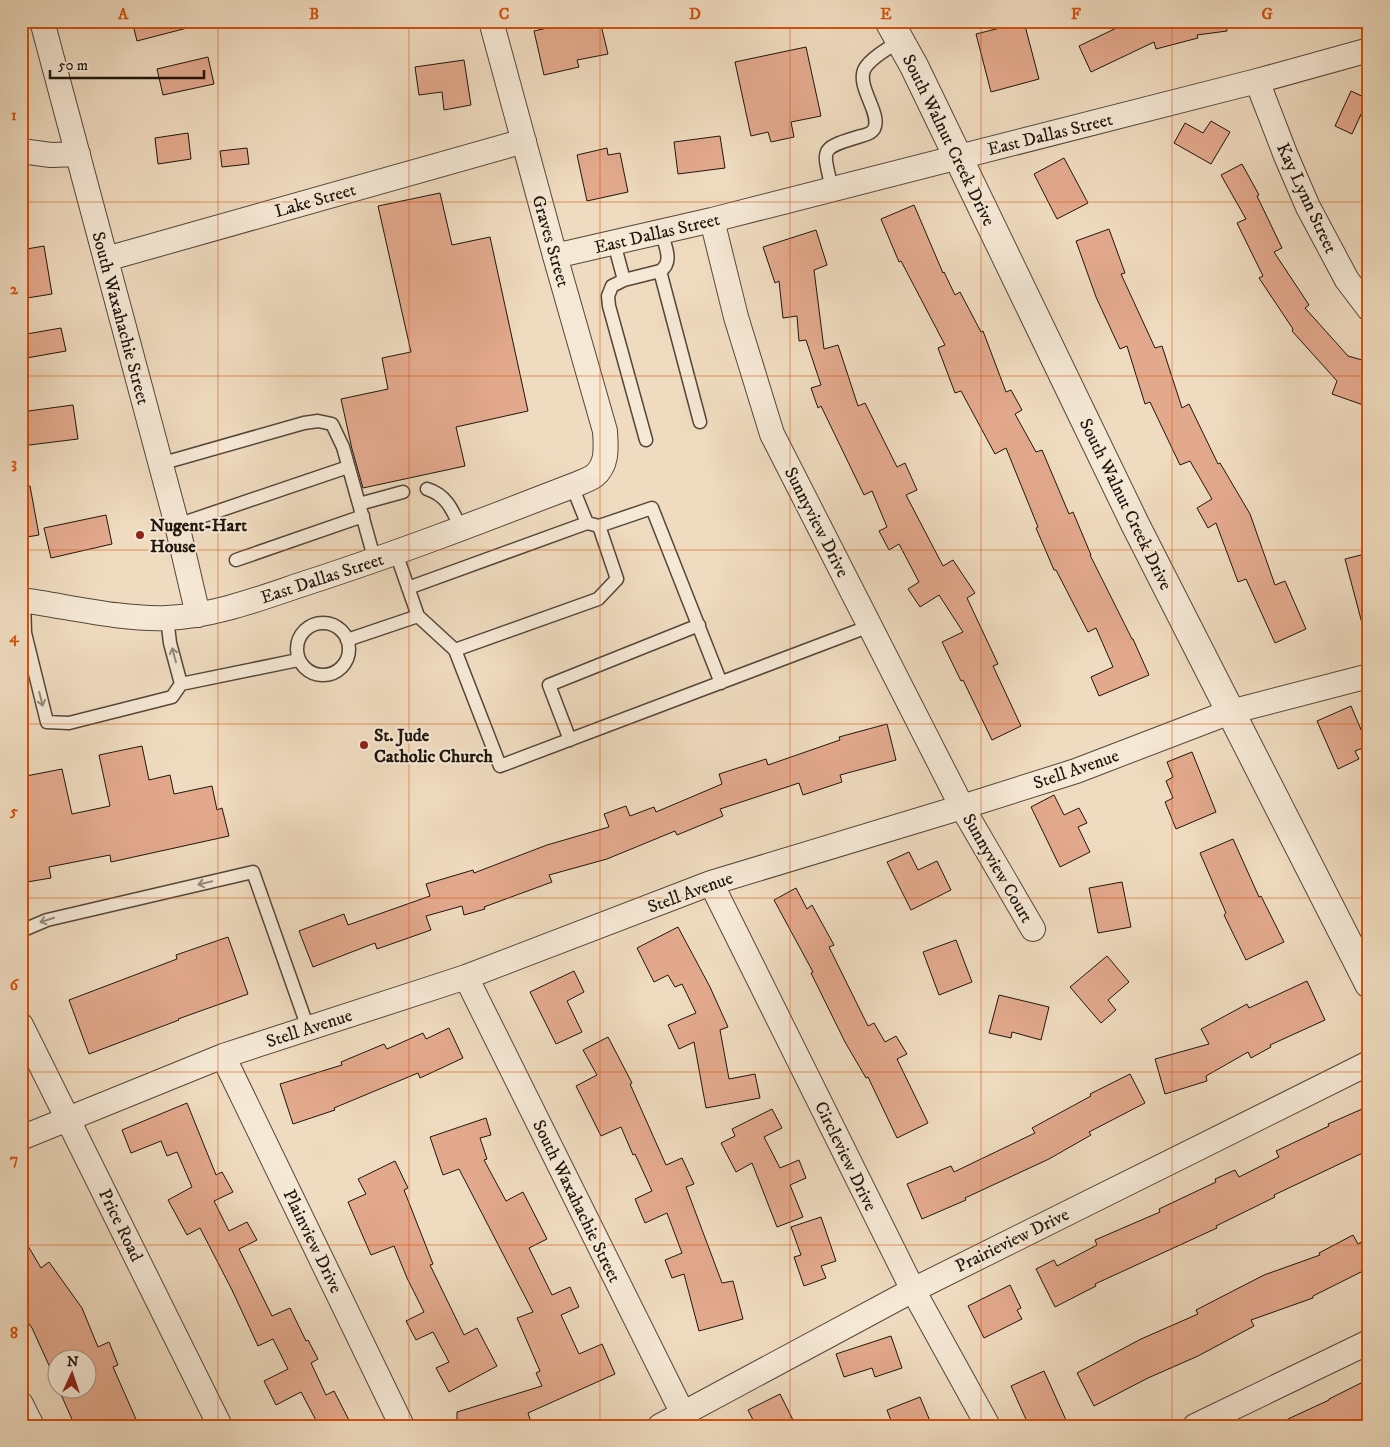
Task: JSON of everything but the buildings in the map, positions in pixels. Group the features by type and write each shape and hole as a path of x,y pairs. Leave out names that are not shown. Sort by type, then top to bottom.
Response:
{"street":[{"name":"South Waxahachie Street","path":"42,21 177,525 198,615"},
{"name":"Graves Street","path":"491,21 605,431 606,448 604,462"},
{"name":"South Walnut Creek Drive","path":"894,31 914,66 1135,524 1369,984"},
{"name":"East Dallas Street","path":"555,256 832,190 1257,81 1369,50"},
{"name":"Kay Lynn Street","path":"1257,81 1308,207 1347,280 1369,309"},
{"name":"Lake Street","path":"106,259 524,141"},
{"path":"21,151 51,155 78,154"},
{"name":"Sunnyview Drive","path":"712,220 736,317 772,434 962,807"},
{"name":"East Dallas Street","path":"23,600 113,614 166,618 198,615 235,606 385,557 461,529 594,476 604,462"},
{"name":"Stell Avenue","path":"21,1138 223,1056 466,977 711,883 1076,771 1230,712 1369,676"},
{"name":"Sunnyview Court","path":"962,807 1033,929"},
{"name":"Circleview Drive","path":"711,883 913,1290 988,1426"},
{"name":"South Waxahachie Street","path":"466,977 686,1420"},
{"name":"Price Road","path":"21,1025 220,1426"},
{"name":"Plainview Drive","path":"223,1056 402,1426"},
{"name":"Prairieview Drive","path":"660,1426 686,1420 913,1290 1369,1063"},
{"path":"1195,1426 1369,1342"},
{"path":"21,1404 32,1426"}],"lane":[{"path":"832,190 825,158 826,152 841,142 871,133 875,128 875,119 862,81 864,70 894,31"},
{"path":"646,440 609,306 609,291 612,286 624,280 660,271 664,268 668,263 668,258 661,232"},
{"path":"614,243 624,280"},
{"path":"660,271 700,422"},
{"path":"160,464 304,423 318,421 332,424 343,447 361,510 385,557 408,588 418,616 455,650 500,766 870,626"},
{"path":"177,525 348,467"},
{"path":"455,650 598,598 617,579 593,525 572,486"},
{"path":"427,489 435,491 444,498 461,529"},
{"path":"236,560 403,492"},
{"path":"408,588 593,525 652,508 721,683"},
{"path":"23,600 25,633 47,722 69,723 172,696 181,684 298,660"},
{"path":"347,640 418,616"},
{"path":"166,618 170,643 181,684"},
{"path":"329,624 337,627 347,640 349,648 348,658 337,672 328,675 310,673 298,660 296,652 297,643 306,630 313,625 329,624"},
{"path":"570,740 549,685 698,625"},
{"path":"21,931 47,920 253,872 308,1028"}],"place":[{"name":"Nugent-Hart House","path":"140,535"},
{"name":"St. Jude Catholic Church","path":"364,745"}]}
